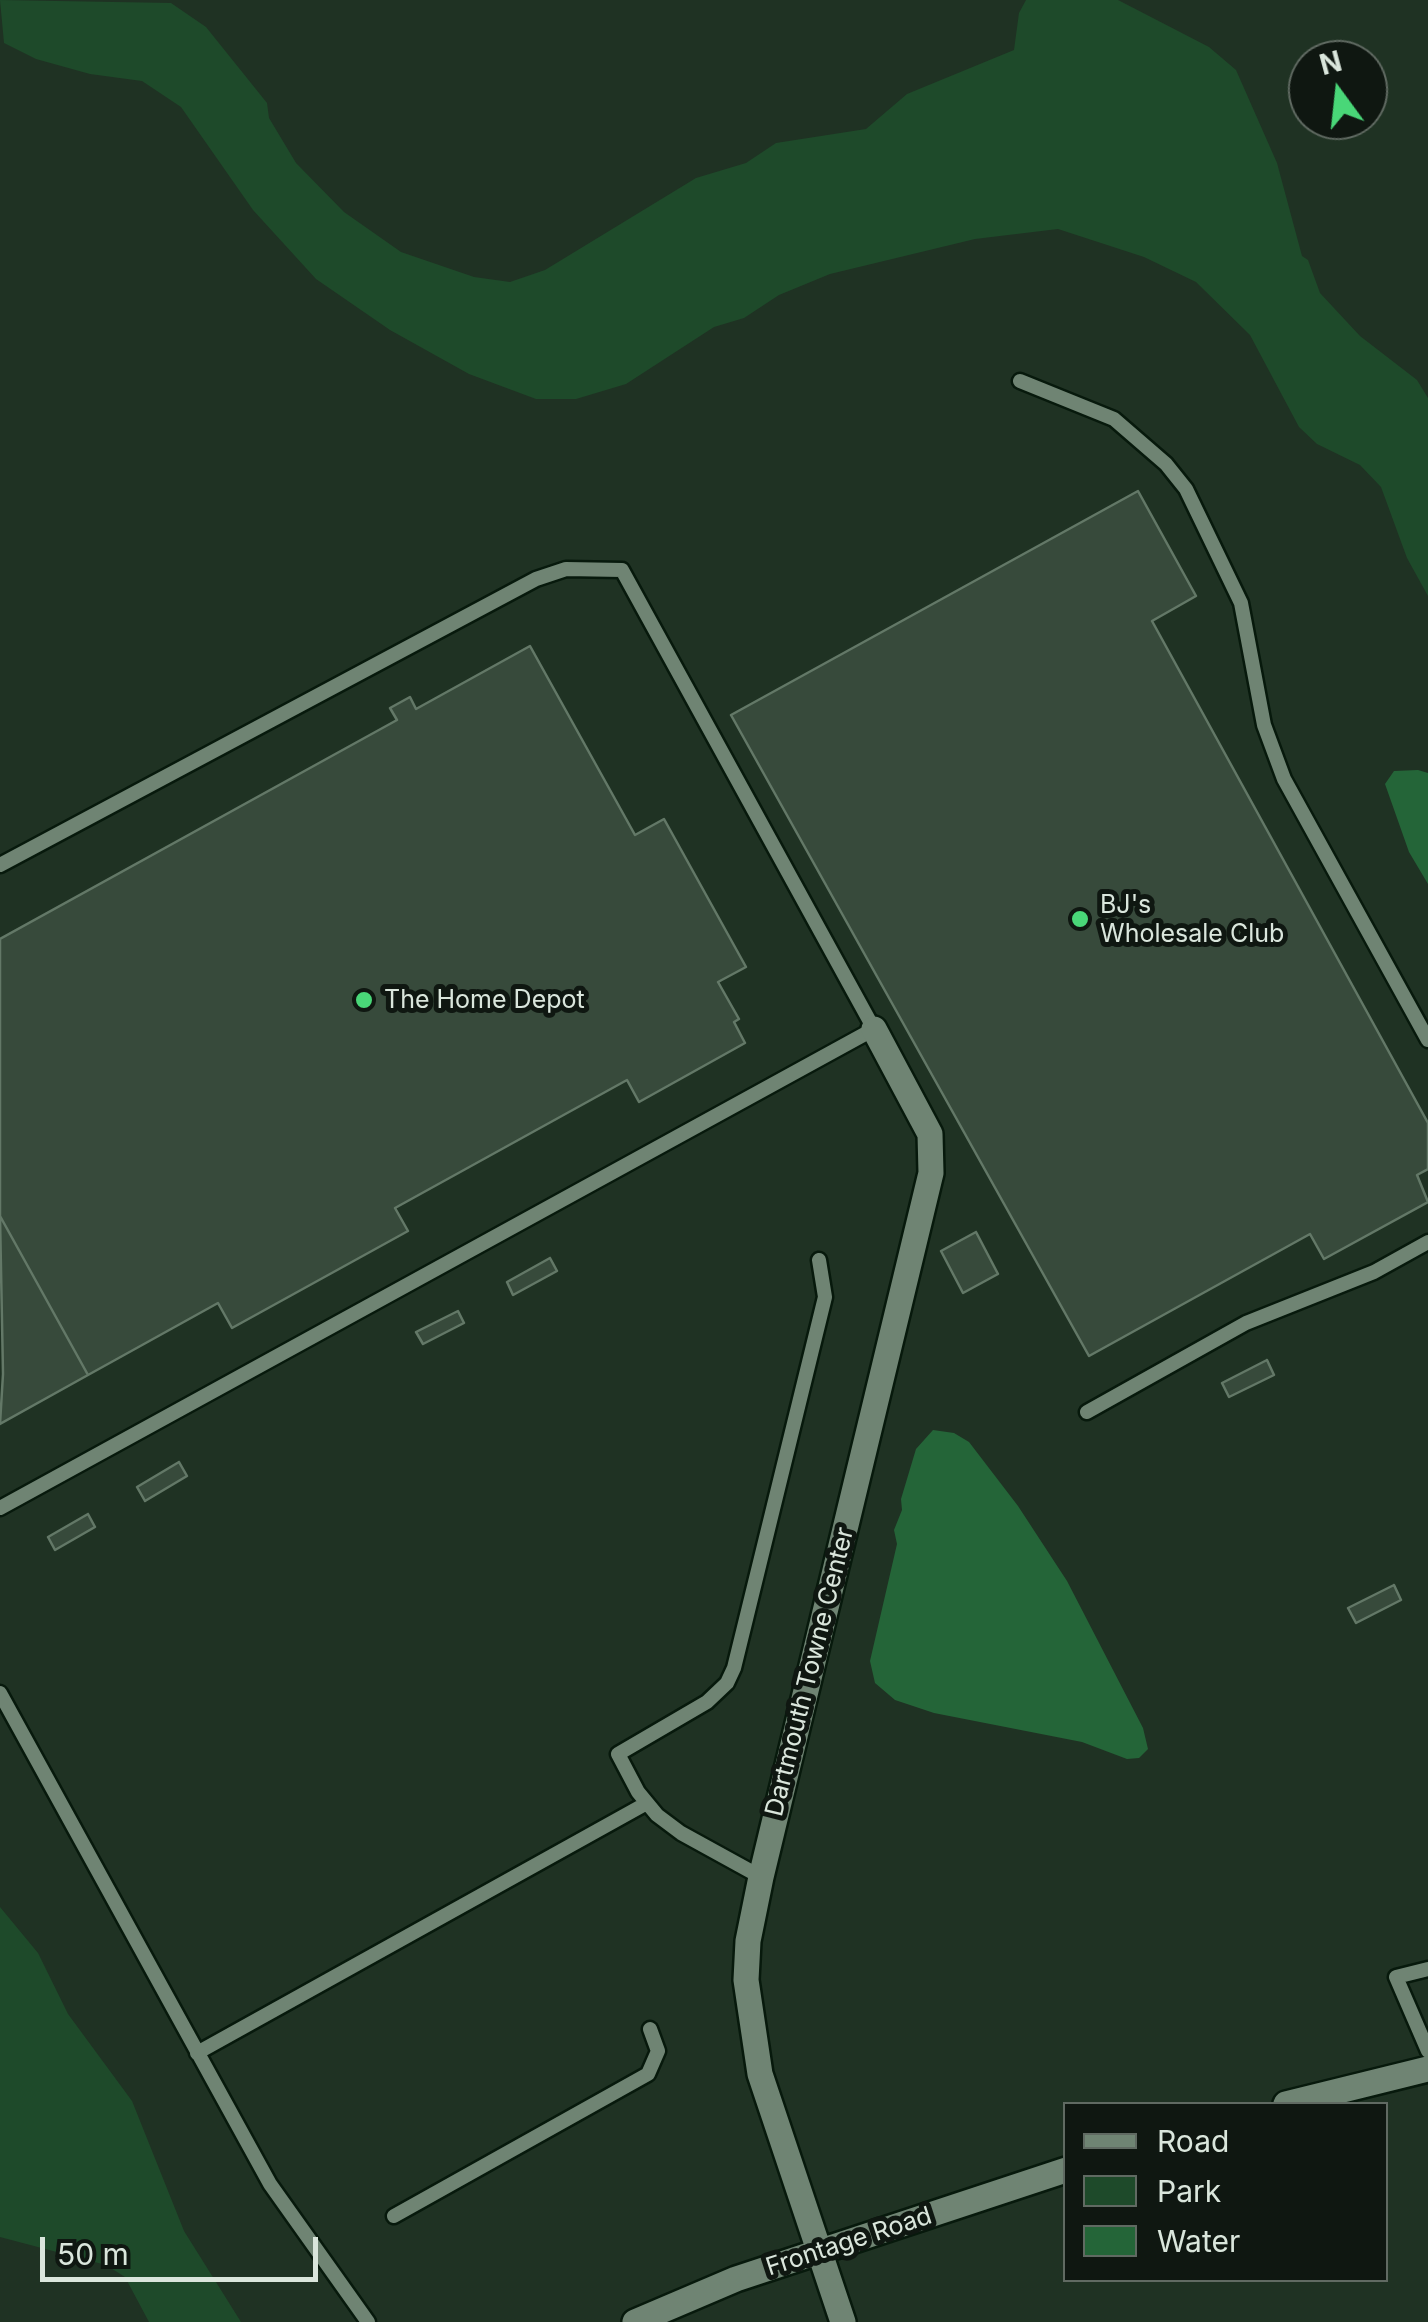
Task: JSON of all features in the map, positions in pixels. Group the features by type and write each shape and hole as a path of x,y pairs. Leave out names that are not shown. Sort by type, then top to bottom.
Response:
{"street":[{"name":"Dartmouth Towne Center","path":"842,2322 752,2043 748,1941 760,1877 932,1173 930,1134 874,1029"},
{"path":"1294,2102 1428,2069"},
{"name":"Frontage Road","path":"635,2322 698,2293 1063,2171"}],"lane":[{"path":"1020,380 1114,419 1155,454 1186,489 1241,603 1264,725 1284,779 1428,1040"},
{"path":"0,865 536,579 566,569 622,570 874,1029 0,1508"},
{"path":"1087,1412 1246,1323 1356,1280 1428,1242"},
{"path":"760,1877 681,1834 647,1804 618,1754 708,1702 727,1683 734,1668 825,1297 820,1260"},
{"path":"0,1693 270,2184 368,2322"},
{"path":"198,2053 647,1804"},
{"path":"1428,1969 1396,1977 1428,2051"},
{"path":"394,2216 648,2074 658,2050 650,2029"}],"green space":[{"path":"0,0 171,3 206,27 267,103 269,118 296,163 344,212 401,252 474,277 510,282 545,270 696,178 746,163 776,143 866,129 907,94 1014,50 1019,13 1026,0 1118,0 1209,47 1236,70 1277,163 1302,256 1308,260 1320,293 1360,336 1417,380 1428,398 1428,596 1407,558 1381,487 1360,465 1317,444 1299,427 1250,335 1196,282 1144,257 1058,229 975,239 830,274 779,295 744,318 714,327 626,384 576,399 536,399 469,374 390,330 316,279 253,210 181,107 142,81 90,74 36,59 4,43"},
{"path":"0,1907 38,1953 68,2014 132,2101 184,2231 241,2322 149,2322 125,2277 106,2265 0,2237"}],"water":[{"path":"1394,771 1428,773 1428,884 1409,852 1385,784"},
{"path":"933,1430 954,1433 969,1442 1018,1506 1067,1581 1143,1728 1148,1749 1139,1758 1127,1759 1082,1742 934,1713 895,1700 875,1683 870,1661 897,1544 894,1530 902,1510 901,1499 916,1449"}],"building":[{"name":"BJ's Wholesale Club","path":"1138,491 1196,596 1152,621 1428,1123 1428,1169 1417,1175 1428,1202 1324,1259 1310,1234 1089,1356 731,715"},
{"name":"The Home Depot","path":"530,646 635,835 664,819 746,967 718,982 739,1019 734,1022 745,1043 639,1102 627,1080 395,1208 408,1231 232,1328 218,1303 88,1375 0,1216 0,939 397,720 390,708 410,697 416,709"},
{"path":"0,1216 88,1375 0,1424 3,1374"},
{"path":"976,1232 998,1274 963,1293 941,1251"},
{"path":"550,1258 557,1271 513,1295 507,1282"},
{"path":"458,1311 464,1323 423,1344 416,1332"},
{"path":"1267,1360 1274,1375 1229,1397 1222,1383"},
{"path":"179,1462 187,1476 145,1501 137,1487"},
{"path":"88,1514 95,1527 55,1550 48,1537"},
{"path":"1394,1585 1401,1600 1356,1623 1348,1608"}],"place":[{"name":"BJ's Wholesale Club","path":"1080,919"},
{"name":"The Home Depot","path":"364,1000"}]}
